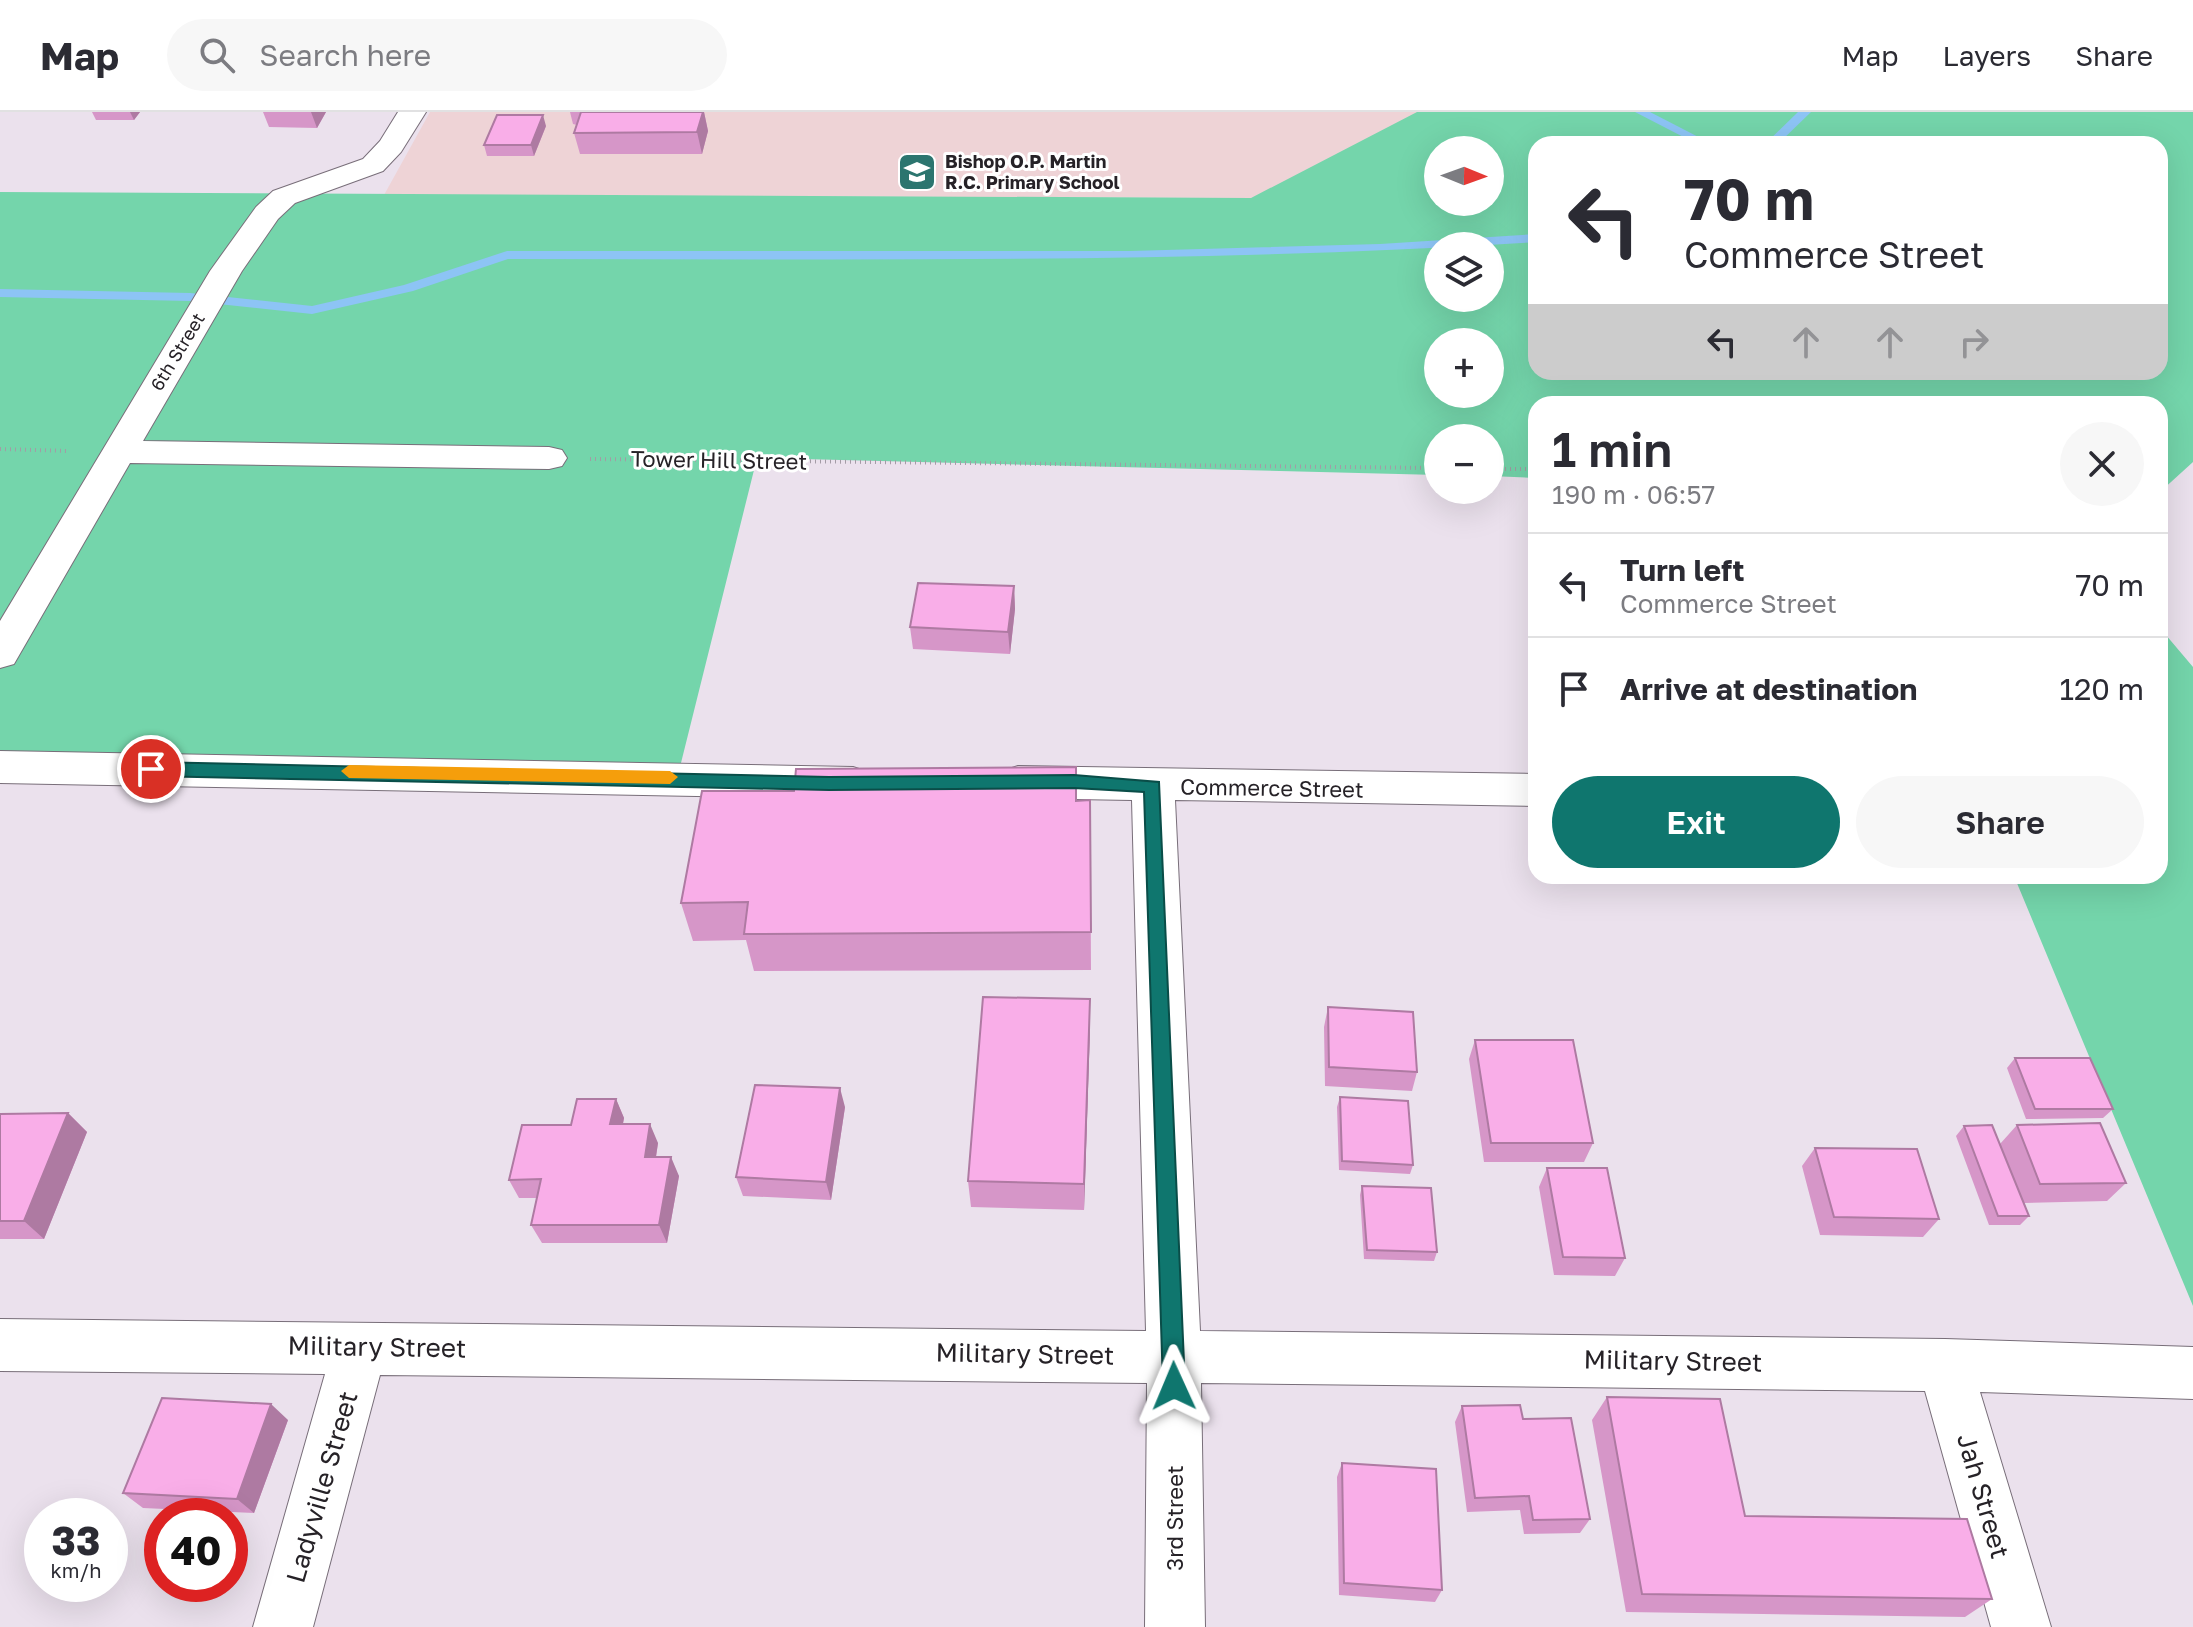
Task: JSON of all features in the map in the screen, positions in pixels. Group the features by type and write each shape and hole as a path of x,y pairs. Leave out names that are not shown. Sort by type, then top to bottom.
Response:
{"street":[{"name":"6th Street","path":"0,654 226,271 267,213 284,197 373,165 391,146 412,112"},
{"path":"118,452 549,458"},
{"path":"0,767 890,783"},
{"name":"Commerce Street","path":"982,782 1528,790"},
{"name":"3rd Street","path":"1153,786 1174,1356 1175,1627"},
{"name":"Military Street","path":"0,1345 1945,1365 2193,1373"},
{"name":"Ladyville Street","path":"283,1627 360,1347"},
{"name":"Jah Street","path":"1945,1365 2021,1627"}],"path":[{"path":"0,449 118,452"},
{"name":"Tower Hill Street","path":"549,458 1424,468"},
{"path":"1504,469 1528,469"}],"shaded area":[{"name":"Bishop O.P. Martin R.C. Primary School","path":"430,112 1634,112 1560,136 1528,136 1528,145 1504,148 1504,136 1424,136 1424,154 1251,198 384,195"}],"green space":[{"path":"1417,112 2193,112 2193,462 2168,485 2168,396 1528,396 1528,478 1504,477 1504,424 1424,424 1424,475 757,458 678,775 0,754 0,192 1251,198"},
{"path":"2168,637 2193,667 2193,1306 2017,884 2168,884"}],"building":[{"path":"581,112 703,112 697,132 574,133"},
{"path":"497,115 543,115 531,145 484,145"},
{"path":"918,583 1014,586 1008,632 910,627"},
{"path":"1076,767 1076,801 1090,800 1091,932 744,934 748,902 681,903 702,791 794,791 796,769"},
{"path":"983,997 1090,999 1084,1184 968,1181"},
{"path":"1328,1007 1413,1012 1417,1072 1329,1067"},
{"path":"1475,1040 1573,1040 1593,1143 1491,1143"},
{"path":"2015,1058 2090,1058 2113,1109 2035,1109"},
{"path":"755,1085 840,1088 826,1182 736,1177"},
{"path":"1340,1097 1408,1101 1413,1165 1342,1161"},
{"path":"577,1099 616,1099 610,1124 650,1124 645,1157 671,1157 659,1225 531,1225 541,1179 509,1180 522,1125 571,1125"},
{"path":"68,1113 24,1221 0,1221 0,1114"},
{"path":"2100,1123 2126,1183 2040,1184 2017,1125"},
{"path":"1992,1125 2029,1216 1998,1216 1964,1126"},
{"path":"1815,1148 1917,1149 1939,1219 1834,1217"},
{"path":"1547,1168 1607,1168 1625,1258 1563,1257"},
{"path":"1362,1186 1431,1188 1437,1252 1367,1250"},
{"path":"1607,1397 1720,1399 1745,1516 1967,1519 1992,1599 1642,1594"},
{"path":"162,1398 271,1404 237,1498 123,1493"},
{"path":"1520,1405 1523,1419 1571,1418 1590,1519 1533,1520 1529,1496 1475,1498 1462,1406"},
{"path":"1342,1463 1436,1469 1442,1590 1344,1583"}],"waterway":[{"path":"1641,112 1690,136"},
{"path":"1780,136 1805,112"},
{"path":"0,293 190,297 312,310 408,288 507,255 1130,255 1380,248 1528,239"}],"slow traffic":[{"path":"349,771 670,777"}],"place":[{"name":"Bishop O.P. Martin R.C. Primary School","path":"917,172"}],"route":[{"path":"151,769 717,778 829,783 1074,782 1153,786 1174,1386"}]}
